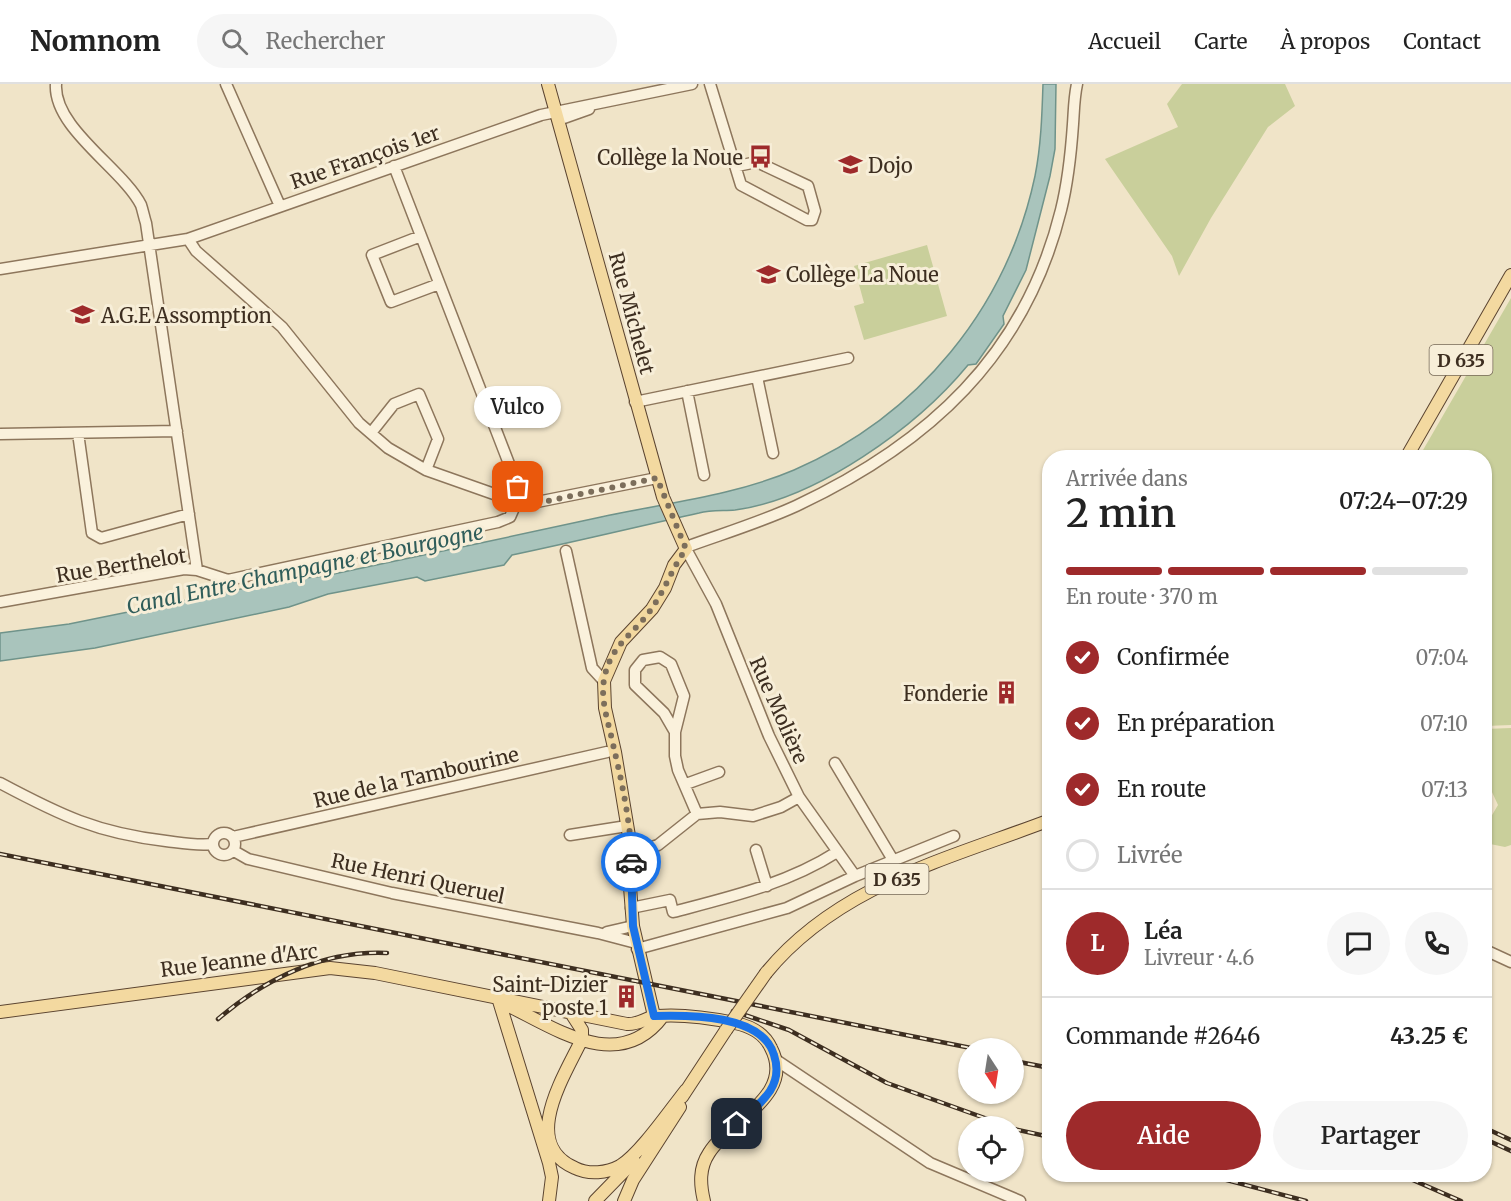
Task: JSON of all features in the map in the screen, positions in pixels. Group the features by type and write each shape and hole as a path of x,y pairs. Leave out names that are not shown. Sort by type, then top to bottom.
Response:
{"main road":[{"name":"Rue Michelet","path":"548,84 657,478 675,527 686,549"},
{"name":"D 635","path":"1411,450 1511,275"},
{"path":"686,549 674,565 665,588 652,609 621,642 604,681 605,708 632,854 631,908 636,946 659,1016 700,1017 746,1026 763,1036 776,1060 776,1075 764,1099 708,1154 700,1180 704,1201"},
{"name":"D 635","path":"594,1201 629,1168 686,1090 766,973 808,930 854,898 908,874 1042,823"},
{"name":"Rue Jeanne d'Arc","path":"0,1012 330,968 375,973 632,1025 659,1016"},
{"name":"Rue Jeanne d'Arc","path":"482,994 582,1040 604,1046 622,1044 648,1031 659,1016"},
{"path":"499,1001 551,1170 552,1188 549,1201"},
{"path":"508,1032 524,1013 546,1007"},
{"path":"571,1012 582,1030 582,1040 554,1097 549,1113 548,1128 554,1149 575,1168 601,1172 619,1167 631,1157 686,1090"},
{"path":"624,1201 629,1188 670,1124 702,1067"},
{"path":"528,1096 543,1100 554,1097"}],"street":[{"path":"56,84 56,94 73,128 140,205 151,245 197,570"},
{"path":"226,84 280,206"},
{"name":"Rue François 1er","path":"151,245 188,238 394,166 556,115 692,84"},
{"path":"710,84 741,185 807,220 812,220 813,204 808,186 757,162 737,166"},
{"path":"686,549 795,507 872,466 928,425 979,375 1022,316 1050,249 1062,209 1070,164 1077,84"},
{"path":"394,166 518,487 518,499"},
{"path":"421,236 372,255 391,302 439,284"},
{"path":"188,238 196,251 282,327 359,423 393,452 426,470 494,494 543,502 657,478"},
{"path":"0,269 151,245"},
{"path":"635,402 848,358"},
{"path":"757,377 773,453"},
{"path":"687,391 704,475"},
{"path":"371,433 394,404 419,394 438,439 426,470"},
{"path":"0,434 177,431"},
{"path":"78,433 92,533 101,538 189,514"},
{"name":"Rue Berthelot","path":"0,602 184,569 197,570 228,580 504,521 510,517 518,499"},
{"name":"Rue Molière","path":"686,549 716,604 769,736 799,797 855,876"},
{"path":"566,551 592,668 604,681"},
{"path":"675,732 664,713 635,685 634,670 638,664 649,657 660,657 671,664 684,696 675,732 675,756 697,814"},
{"name":"Rue de la Tambourine","path":"233,837 607,752"},
{"path":"835,763 893,860"},
{"path":"686,784 719,772"},
{"path":"0,783 64,817 85,825 133,837 213,844 221,855 228,855 234,851 236,844 233,837 227,833 220,833 213,844"},
{"path":"632,854 658,844 697,814 720,812 753,816 775,810 799,797"},
{"path":"570,835 627,826"},
{"path":"636,946 787,908 855,876 954,836"},
{"path":"756,850 768,886"},
{"name":"Rue Henri Queruel","path":"234,851 248,859 392,893 598,933 636,946"},
{"path":"631,908 670,900 673,912 768,886 815,866 837,852"},
{"name":"Rue Henri Queruel","path":"598,933 633,926"},
{"path":"1492,953 1511,962"},
{"path":"776,1060 802,1080 930,1163 1020,1201"},
{"path":"776,1075 802,1080"}],"green space":[{"path":"1182,84 1285,84 1295,106 1268,127 1211,218 1179,276 1172,256 1105,159 1178,127 1167,104"},
{"path":"927,245 947,316 864,340 854,306 864,303 854,266"},
{"path":"1511,298 1511,725 1492,726 1492,450 1423,450"},
{"path":"1511,728 1511,845 1505,847 1492,844 1492,815 1498,805 1492,792 1492,729"}],"water":[{"path":"1043,84 1056,84 1055,149 1026,270 1003,316 1004,324 976,364 968,365 922,412 863,457 831,476 766,503 735,510 704,512 512,555 504,565 425,581 417,577 328,594 289,607 95,648 0,661 0,633 69,624 285,580 324,576 723,493 794,470 839,447 880,420 917,388 951,352 979,313 1003,270 1022,224 1037,165"}],"railway":[{"path":"0,854 958,1045"},
{"path":"218,1019 255,991 296,970 340,956 387,953"},
{"path":"733,1011 789,1030 887,1083 979,1116"},
{"path":"1024,1063 1042,1066"},
{"path":"1024,1131 1042,1135"},
{"path":"1492,1131 1511,1140"},
{"path":"1492,1142 1511,1151"},
{"path":"1234,1182 1306,1201"},
{"path":"1417,1182 1461,1201"}],"way so far":[{"path":"518,487 518,499 543,502 657,478 686,549 674,565 665,588 652,609 621,642 604,681 605,708 632,854 631,862"}],"place":[{"name":"Collège la Noue","path":"761,157"},
{"name":"Dojo","path":"850,165"},
{"name":"Collège La Noue","path":"768,274"},
{"name":"A.G.E Assomption","path":"83,315"},
{"name":"Vulco","path":"518,487"},
{"name":"Fonderie","path":"1006,693"},
{"name":"Saint-Dizier poste 1","path":"626,996"}],"route":[{"path":"631,862 630,898 633,926 647,994 654,1016 700,1017 746,1026 763,1036 773,1052 777,1068 774,1084 764,1099 737,1124"}],"water label":[{"name":"Canal Entre Champagne et Bourgogne","path":"305,569"}]}
